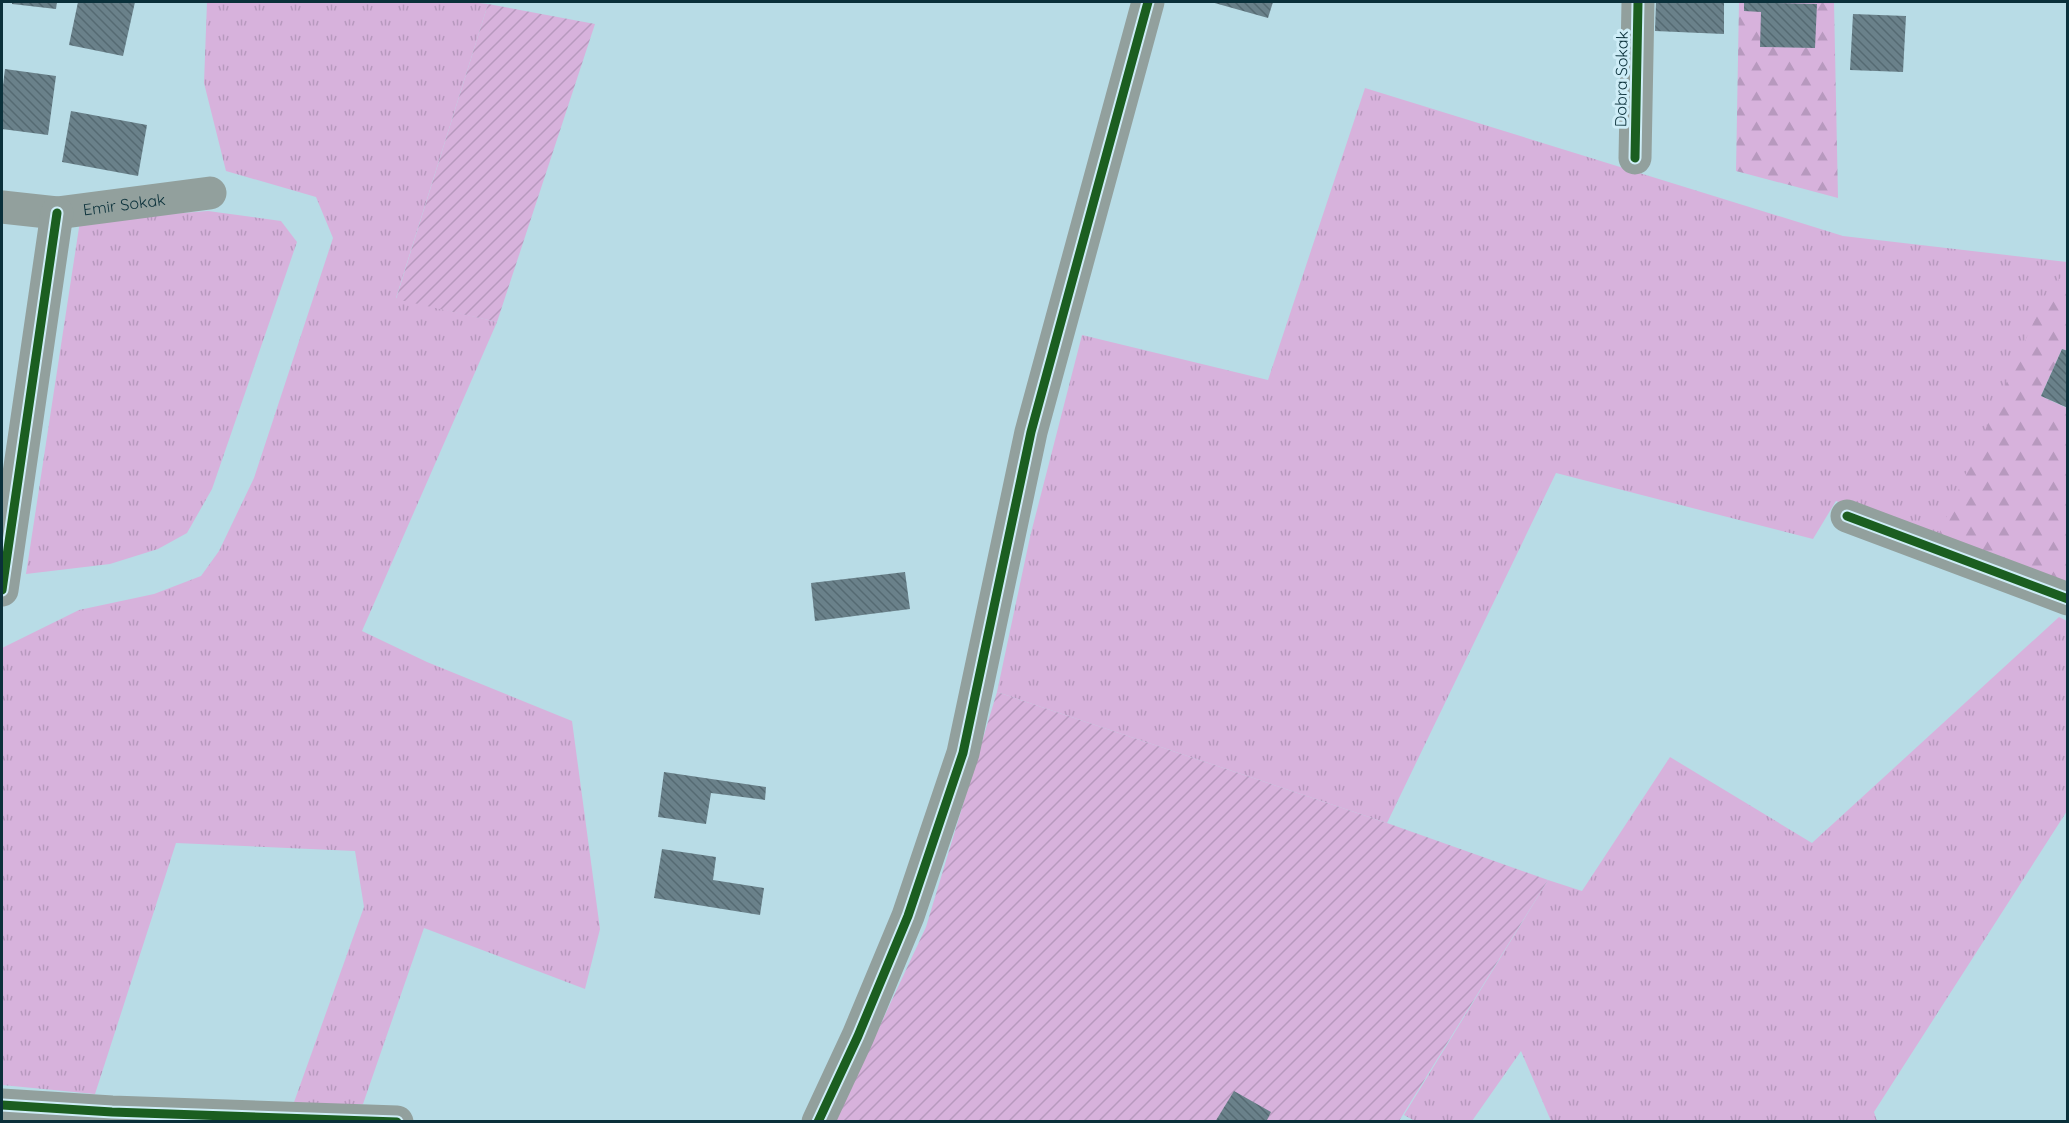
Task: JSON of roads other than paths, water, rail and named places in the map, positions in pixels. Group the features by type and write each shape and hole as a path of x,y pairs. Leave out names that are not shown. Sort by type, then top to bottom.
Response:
{"street":[{"path":"818,1122 858,1036 908,916 963,753 1031,432 1148,2"},
{"name":"Dobra Sokak","path":"1635,158 1638,2"},
{"name":"Emir Sokak","path":"2,207 57,213 210,193"},
{"path":"2,590 57,213"},
{"path":"1847,516 2067,599"},
{"path":"2,1105 112,1112 398,1122"}]}
